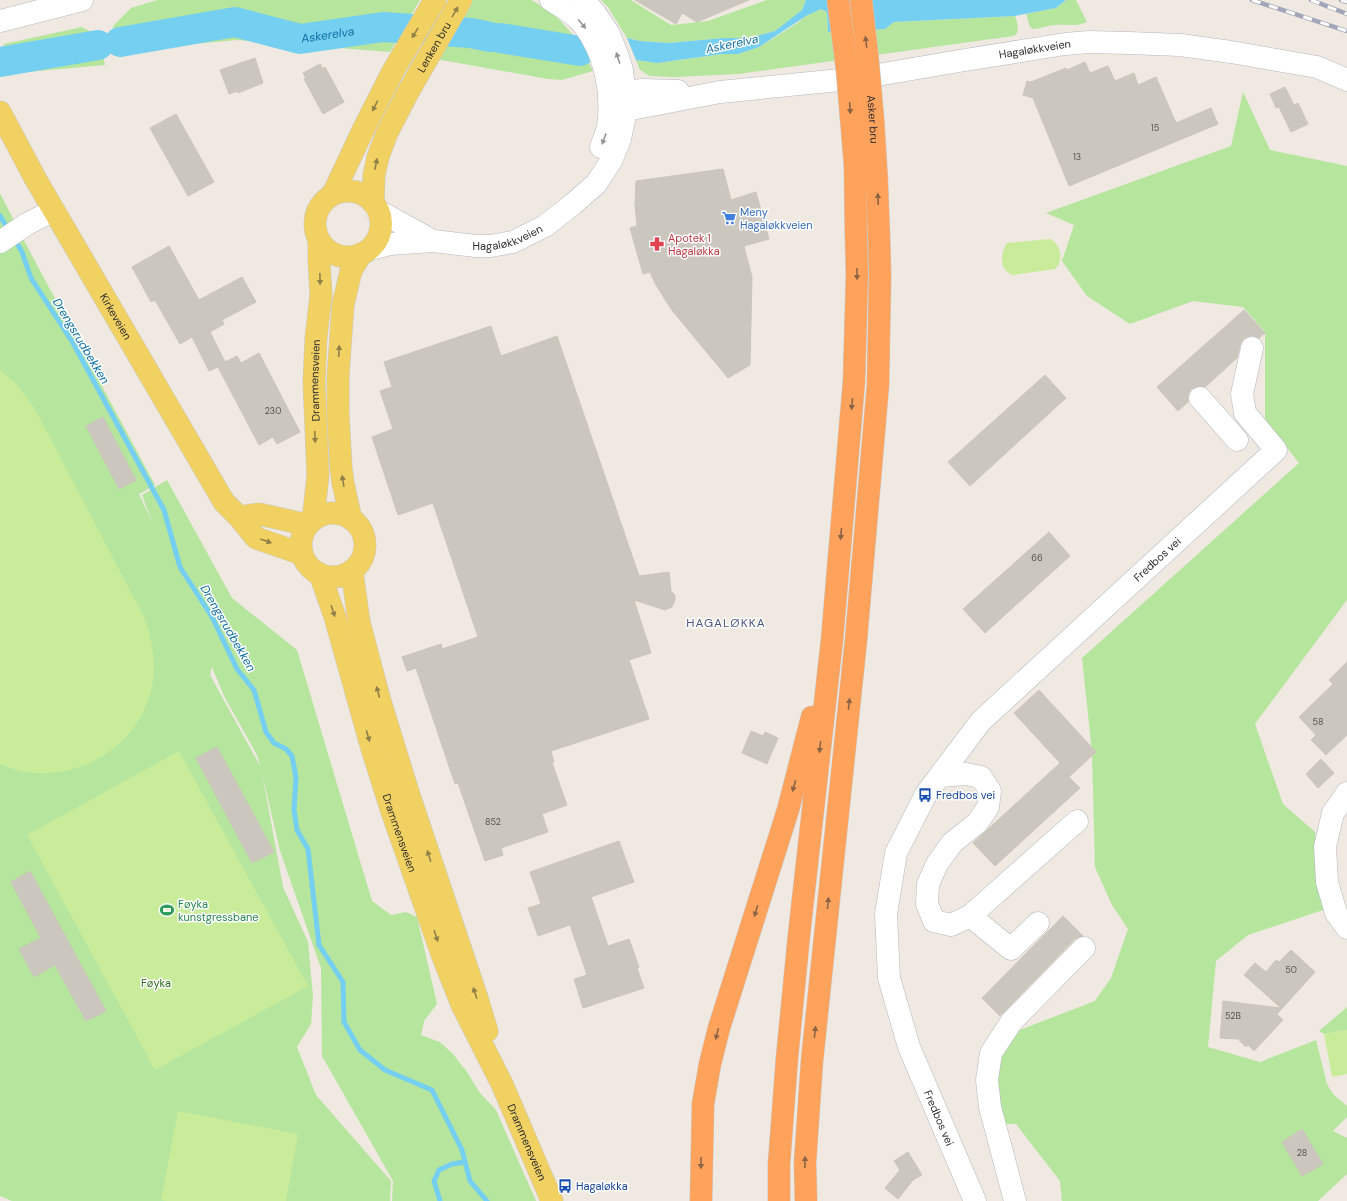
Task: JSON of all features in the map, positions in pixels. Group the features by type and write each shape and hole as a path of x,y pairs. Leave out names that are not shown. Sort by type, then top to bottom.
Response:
{"highway":[{"name":"Asker bru","path":"832,640 854,381 857,274 855,166 848,84 838,0"},
{"name":"Asker bru","path":"806,1201 805,1163 812,1061 856,640 878,385 880,274 877,167 869,66 861,0"},
{"path":"701,1201 704,1104 710,1064 719,1028 788,810 832,640"},
{"path":"779,1201 779,1164 787,1058 832,640"}],"main road":[{"name":"Lenken bru","path":"333,194 393,71 435,0"},
{"name":"Lenken bru","path":"375,206 374,175 378,157 387,132 461,0"},
{"name":"Kirkeveien","path":"0,112 54,210 217,492 227,506 239,517 256,538 302,554"},
{"path":"342,191 359,193 367,197 375,206 380,220 380,229 376,241 366,251 354,256 342,256 331,253 319,240 315,222 317,212 321,204 333,194 342,191"},
{"name":"Drammensveien","path":"310,523 318,475 314,382 316,338 321,295 319,240"},
{"name":"Drammensveien","path":"351,519 341,467 338,414 338,376 343,305 351,271 366,251"},
{"path":"332,513 351,519 361,529 365,544 361,559 352,571 337,576 320,574 308,565 302,554 302,537 310,523 322,515 332,513"},
{"path":"239,517 259,514 310,523"},
{"name":"Drammensveien","path":"352,571 359,622 380,701 409,795 477,998 502,1084"},
{"name":"Drammensveien","path":"320,574 335,617 372,749 392,812 443,957 462,1005 502,1084 552,1201"}],"street":[{"path":"0,21 82,0"},
{"name":"Hagaløkkveien","path":"551,0 572,14 582,24 591,37 620,101"},
{"name":"Hagaløkkveien","path":"366,251 390,244 433,241 476,246 492,246 513,242 545,226 596,184 611,161 620,139 618,57 609,34 595,13 583,0"},
{"name":"Hagaløkkveien","path":"620,101 860,78 973,58 1065,44 1089,42 1129,42 1180,45 1230,52 1317,67 1347,80"},
{"name":"Hagaløkkveien","path":"375,206 433,241"},
{"path":"0,242 54,210"},
{"name":"Fredbos vei","path":"975,1201 908,1047 888,978 886,914 896,853 926,794 981,721 1276,450 1245,413 1242,394 1252,348"},
{"path":"1200,398 1237,440"},
{"path":"940,776 966,774 981,777 990,791 988,807 977,823 952,843 937,864 928,884 927,904 934,921 951,925 970,916 1077,821"},
{"path":"1347,792 1333,812 1325,847 1327,882 1336,913 1347,928"},
{"path":"970,916 1005,956 1038,923"},
{"path":"1015,1201 990,1107 987,1080 991,1053 1012,1021 1084,948"}],"green space":[{"path":"157,0 420,0 390,52 237,40 183,45 119,57 113,26 131,8"},
{"path":"470,0 532,0 556,16 576,38 593,71 562,80 548,79 436,59"},
{"path":"601,0 631,0 671,25 708,21 767,0 806,0 802,10 775,31 749,38 724,38 668,43 640,41 627,38 608,7"},
{"path":"1066,0 1076,0 1087,22 1075,25 1052,25 1036,29 1030,27 1026,14 1056,8"},
{"path":"821,9 827,12 828,32 885,29 894,22 1015,16 1018,31 1013,36 738,74 674,77 650,76 640,70 636,60 657,63 722,54 738,54 759,47 806,16"},
{"path":"82,27 99,37 105,65 5,74 1,59 4,44"},
{"path":"1243,92 1270,150 1347,166 1347,600 1255,724 1283,804 1315,832 1323,910 1248,935 1216,961 1208,1047 1260,1062 1316,1040 1327,1084 1333,1094 1347,1106 1347,1117 1333,1131 1347,1138 1347,1174 1318,1201 1062,1201 1060,1181 1016,1124 1003,1124 998,1112 998,1056 1017,1031 1095,1001 1111,978 1128,929 1112,905 1095,867 1092,752 1082,658 1299,463 1265,419 1265,332 1243,307 1193,301 1130,324 1087,296 1062,261 1074,225 1046,213 1231,146"},
{"name":"Føyka","path":"0,193 155,485 139,494 152,522 142,495 167,480 232,598 297,650 372,901 391,915 406,912 417,917 437,1004 424,1021 421,1035 440,1042 453,1054 467,1072 480,1093 496,1110 536,1201 392,1201 393,1181 322,1056 321,968 280,851 262,773 283,887 308,942 313,996 311,1024 297,1047 316,1095 391,1181 390,1201 12,1201 0,1196","holes":["212,667 224,696 257,755 260,766 210,675"]},
{"path":"1050,239 1057,245 1060,253 1060,262 1055,269 1013,275 1008,273 1003,266 1002,257 1007,243"},
{"path":"0,370 17,385 35,409 144,617 150,636 153,655 154,668 150,695 139,719 123,740 102,756 79,767 53,773 26,772 0,764"},
{"name":"Føyka kunstgressbane","path":"179,751 308,986 155,1070 27,835"},
{"path":"1347,1007 1347,1030 1324,1034 1319,1031"},
{"path":"1347,1030 1347,1074 1332,1077 1324,1034"},
{"path":"178,1111 298,1134 286,1201 161,1200"}],"water":[{"path":"806,0 1066,0 1056,8 1015,16 894,22 885,29 828,32 827,12 821,9 806,16 759,47 738,54 722,54 657,63 636,60 627,38 640,41 668,43 724,38 749,38 775,31 802,10"}],"building":[{"path":"635,0 749,0 697,22 682,13 676,24"},
{"path":"255,58 263,83 238,93 238,91 229,94 220,70"},
{"path":"1085,62 1090,73 1108,66 1115,81 1134,73 1138,85 1156,77 1176,123 1211,108 1218,124 1069,186 1033,98 1023,95 1027,81 1031,82 1066,68 1067,70"},
{"path":"320,64 323,69 325,67 344,102 323,114 304,79 306,78 303,73"},
{"path":"1285,87 1294,105 1298,103 1308,124 1291,132 1279,107 1276,108 1270,94"},
{"path":"176,114 214,182 188,196 150,128"},
{"path":"723,169 731,200 756,192 769,239 744,246 752,277 750,365 728,378 671,309 650,272 643,274 630,228 637,226 635,205 636,181"},
{"path":"169,246 199,300 242,277 256,302 222,320 224,324 210,332 225,362 237,356 241,363 259,353 300,432 277,444 273,437 259,445 218,367 209,371 192,337 180,344 155,300 151,302 132,267"},
{"path":"1244,310 1265,333 1259,338 1249,336 1243,339 1237,358 1205,387 1198,386 1191,389 1188,394 1188,402 1178,411 1157,387"},
{"path":"491,326 501,356 557,336 639,576 669,572 671,591 675,595 675,600 672,607 665,610 634,600 651,653 629,660 649,719 551,751 554,762 552,763 567,805 542,814 548,832 501,848 503,855 485,861 458,783 455,784 416,668 407,671 402,657 441,644 442,649 478,637 433,503 398,515 372,437 393,429 380,391 392,387 384,362"},
{"path":"1045,375 1066,398 970,486 948,462"},
{"path":"103,417 136,480 119,489 86,426"},
{"path":"1049,532 1070,556 985,633 963,609"},
{"path":"1347,662 1347,735 1326,755 1311,740 1316,735 1299,717 1333,684 1329,680"},
{"path":"1039,690 1096,752 1069,777 1080,788 995,866 973,843 1060,763 1014,713"},
{"path":"751,731 763,736 765,732 778,738 767,764 742,753"},
{"path":"217,747 274,852 252,863 196,758"},
{"path":"1321,759 1334,773 1318,788 1306,774"},
{"path":"619,841 634,882 591,897 608,946 629,939 639,967 637,968 644,988 583,1008 574,979 587,975 570,925 538,936 528,908 541,904 530,872"},
{"path":"30,871 106,1011 86,1021 55,965 34,977 19,949 41,938 11,882"},
{"path":"1063,916 1083,936 1075,939 1000,1016 982,998"},
{"path":"1291,950 1315,972 1277,1014 1283,1020 1254,1051 1248,1045 1246,1047 1238,1039 1220,1038 1223,1001 1281,1008 1244,975 1255,963 1266,972 1276,960 1279,962"},
{"path":"1302,1129 1323,1164 1302,1176 1282,1142"},
{"path":"908,1152 922,1175 913,1180 898,1199 885,1188 900,1170 894,1161"}],"waterway":[{"name":"Askerelva","path":"120,42 235,22 300,39 383,27 471,33 490,37"},
{"name":"Askerelva","path":"500,38 580,51"},
{"name":"Askerelva","path":"0,62 98,45"},
{"name":"Drengsrudbekken","path":"0,216 8,229"},
{"name":"Drengsrudbekken","path":"14,238 22,252 31,278 73,343 164,510 180,567 212,617 237,669 254,690 266,732 274,743 286,749 292,756 296,777 294,810 297,830 308,849 319,945 343,982 344,1022 360,1050 385,1070 432,1090 462,1150 470,1181 487,1201"},
{"path":"440,1201 434,1181 439,1170 452,1164 465,1162"}],"railway":[{"path":"1252,0 1347,31"},
{"path":"1311,0 1347,14"},
{"path":"1341,0 1347,2"}],"place":[{"name":"Meny Hagaløkkveien","path":"729,218"},
{"name":"Apotek 1 Hagaløkka","path":"657,244"},
{"name":"Fredbos vei","path":"925,795"},
{"name":"Føyka kunstgressbane","path":"167,910"},
{"name":"Hagaløkka","path":"565,1186"}],"district":[{"name":"HAGALØKKA","path":"726,623"}]}
